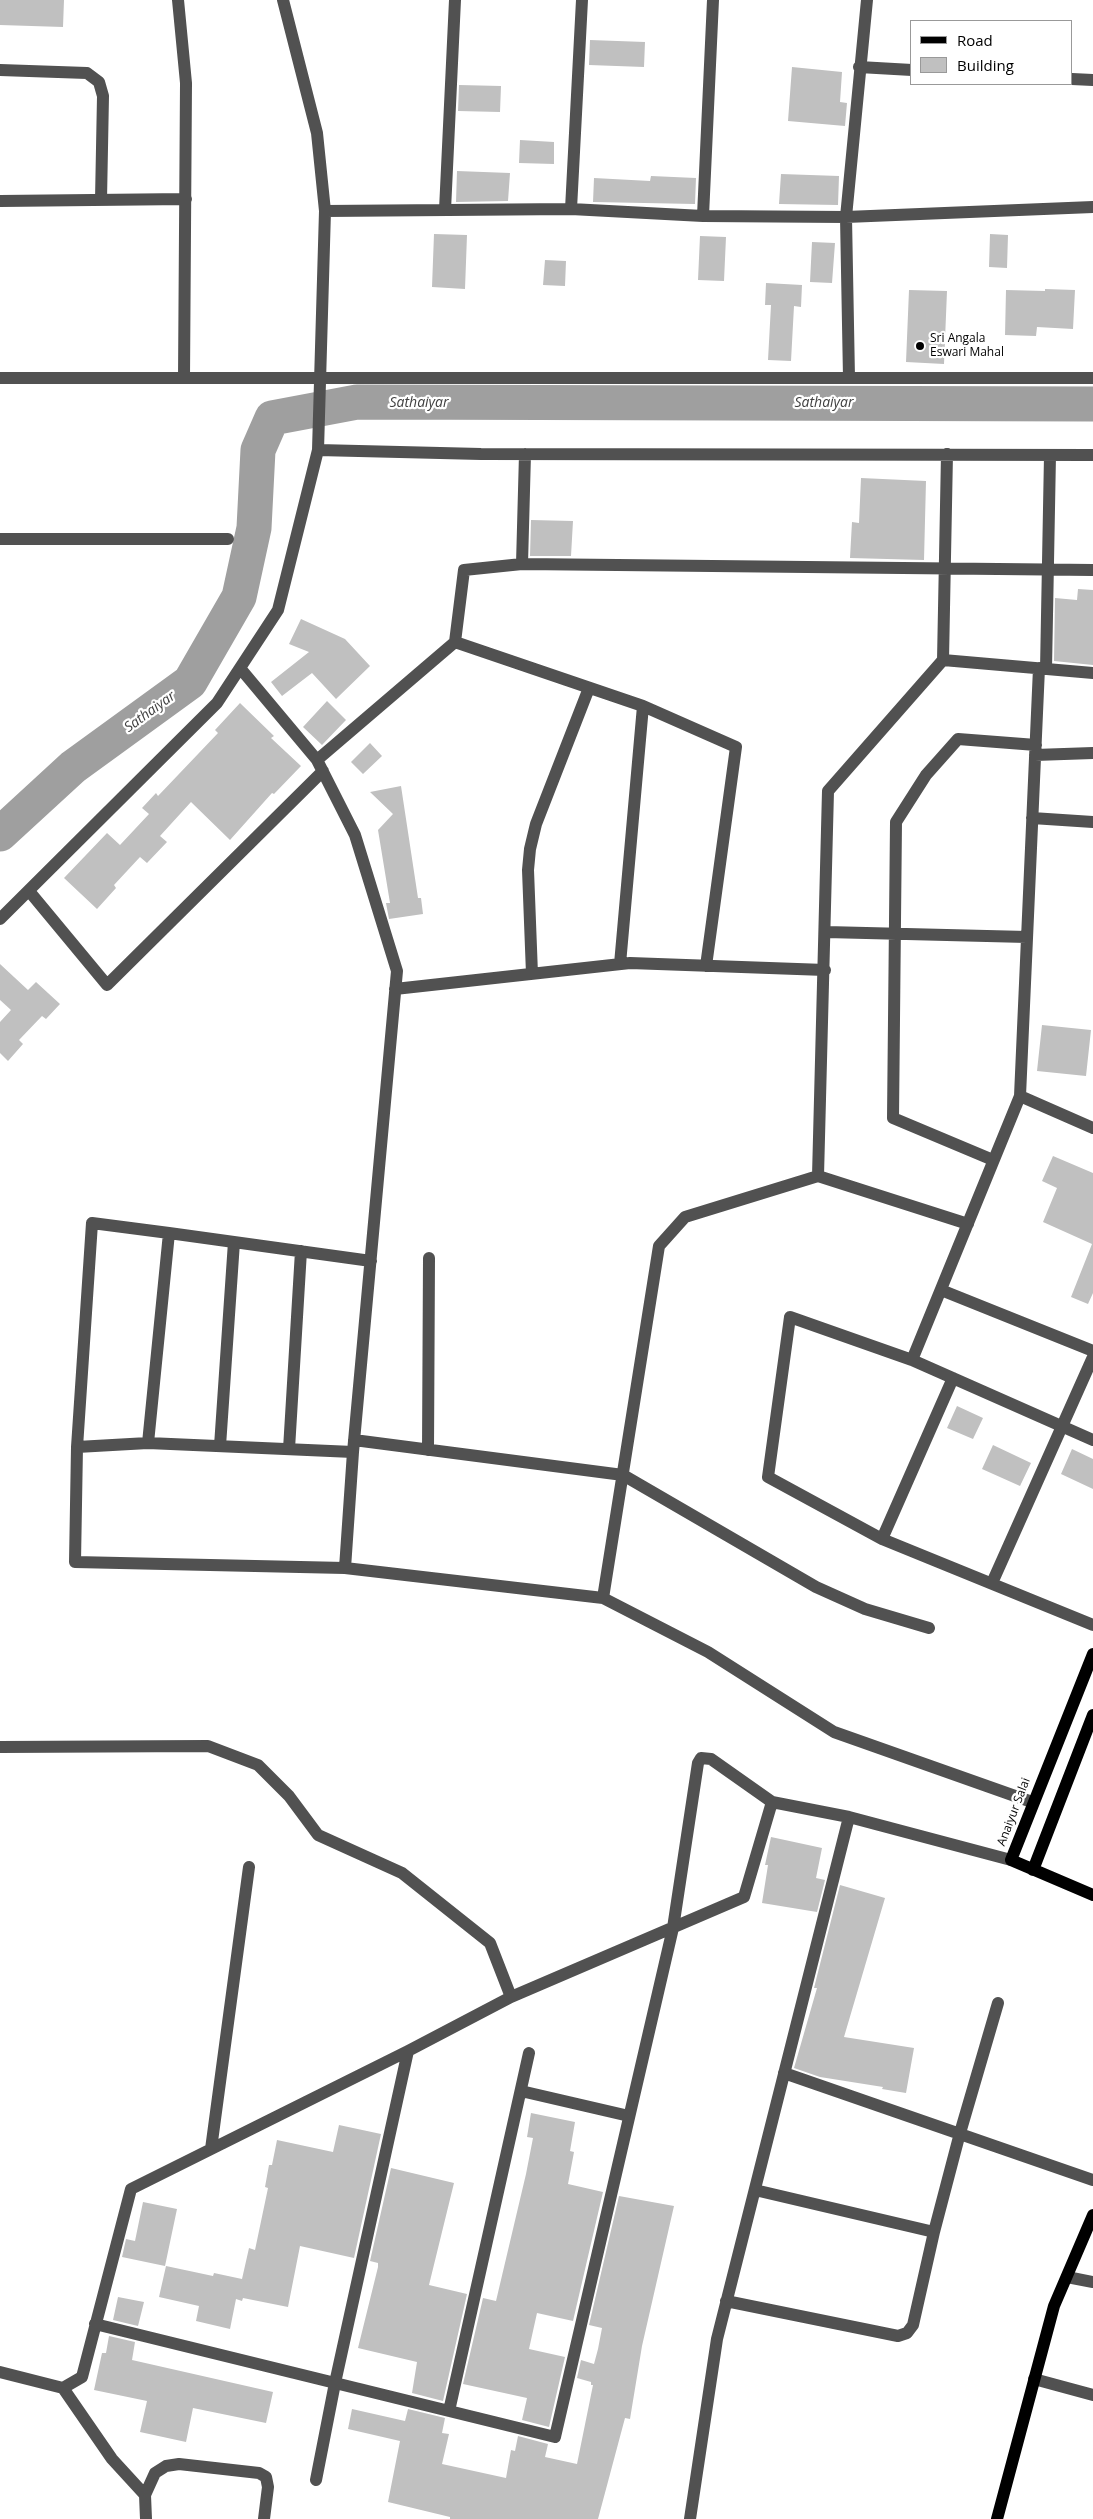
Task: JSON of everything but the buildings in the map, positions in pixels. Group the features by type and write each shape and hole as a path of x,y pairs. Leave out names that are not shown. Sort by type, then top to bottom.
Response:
{"main road":[{"name":"Anaiyur Salai","path":"1093,1654 1032,1802 1011,1860 1093,1895"},
{"path":"1034,1870 1093,1715"},
{"path":"997,2519 1054,2306 1093,2214"}],"street":[{"path":"178,0 186,83 184,378"},
{"path":"0,919 217,703 278,610 318,450 325,211 317,133 283,0"},
{"path":"445,210 455,0"},
{"path":"571,208 582,0"},
{"path":"703,216 713,0"},
{"path":"850,378 846,217 866,0"},
{"path":"859,67 910,70"},
{"path":"0,70 87,73 99,82 103,96 101,200"},
{"path":"1073,78 1093,80"},
{"path":"0,201 186,199"},
{"path":"325,211 571,208 703,216 846,217 1093,208"},
{"path":"0,378 1093,378"},
{"path":"318,450 525,454 1093,455"},
{"path":"522,564 525,454"},
{"path":"818,1176 826,932 828,791 943,660 947,454"},
{"path":"912,1360 1020,1096 1035,750 1048,570 1050,454"},
{"path":"0,540 228,539"},
{"path":"29,890 107,985 320,766 455,642 464,570 522,564 944,570 1093,570"},
{"path":"455,642 643,706 736,747 706,966"},
{"path":"943,660 1093,673"},
{"path":"240,668 320,766 355,835 397,971 354,1446 345,1568"},
{"path":"532,974 528,870 530,849 536,824 589,688"},
{"path":"620,964 643,706"},
{"path":"993,1160 893,1118 896,822 926,775 958,739 1035,750 1093,753"},
{"path":"1032,818 1093,822"},
{"path":"826,932 1027,937"},
{"path":"395,989 620,964 824,970"},
{"path":"1020,1096 1093,1128"},
{"path":"603,1598 659,1246 685,1217 818,1176 968,1224"},
{"path":"371,1260 92,1223 77,1447 75,1562 345,1568 603,1598 708,1652 834,1732 1032,1802"},
{"path":"148,1443 169,1233"},
{"path":"220,1446 234,1242"},
{"path":"289,1449 302,1251"},
{"path":"428,1450 429,1258"},
{"path":"941,1290 1093,1351"},
{"path":"1093,1440 912,1360 790,1317 768,1477 882,1539 1093,1626"},
{"path":"992,1583 1093,1357"},
{"path":"882,1539 953,1378"},
{"path":"77,1447 148,1443 289,1449 354,1446 428,1450 623,1475 816,1586 864,1609 929,1628"},
{"path":"0,1747 208,1746 258,1765 289,1796 318,1835 402,1873 490,1943 511,1997"},
{"path":"96,2324 555,2437 673,1928 698,1763 701,1758 710,1759 772,1802 849,1817 1011,1860"},
{"path":"63,2388 82,2377 132,2189 408,2051 511,1997 744,1897 772,1802"},
{"path":"690,2519 717,2339 849,1817"},
{"path":"211,2149 248,1868"},
{"path":"726,2301 898,2336 908,2333 913,2325 934,2232 960,2133 998,2003"},
{"path":"316,2480 335,2383 408,2051"},
{"path":"449,2411 529,2053"},
{"path":"784,2073 1093,2180"},
{"path":"521,2091 629,2116"},
{"path":"755,2190 934,2232"},
{"path":"1067,2277 1093,2282"},
{"path":"0,2372 63,2388 112,2459 144,2495"},
{"path":"1034,2379 1093,2395"},
{"path":"146,2519 144,2495 155,2473 166,2466 179,2464 259,2473 266,2477 268,2487 264,2519"}],"waterway":[{"name":"Sathaiyar","path":"0,834 73,767 190,682 239,597 254,528 258,450 272,418 357,402 1093,404"}],"place":[{"name":"Sri Angala Eswari Mahal","path":"920,346"}]}
